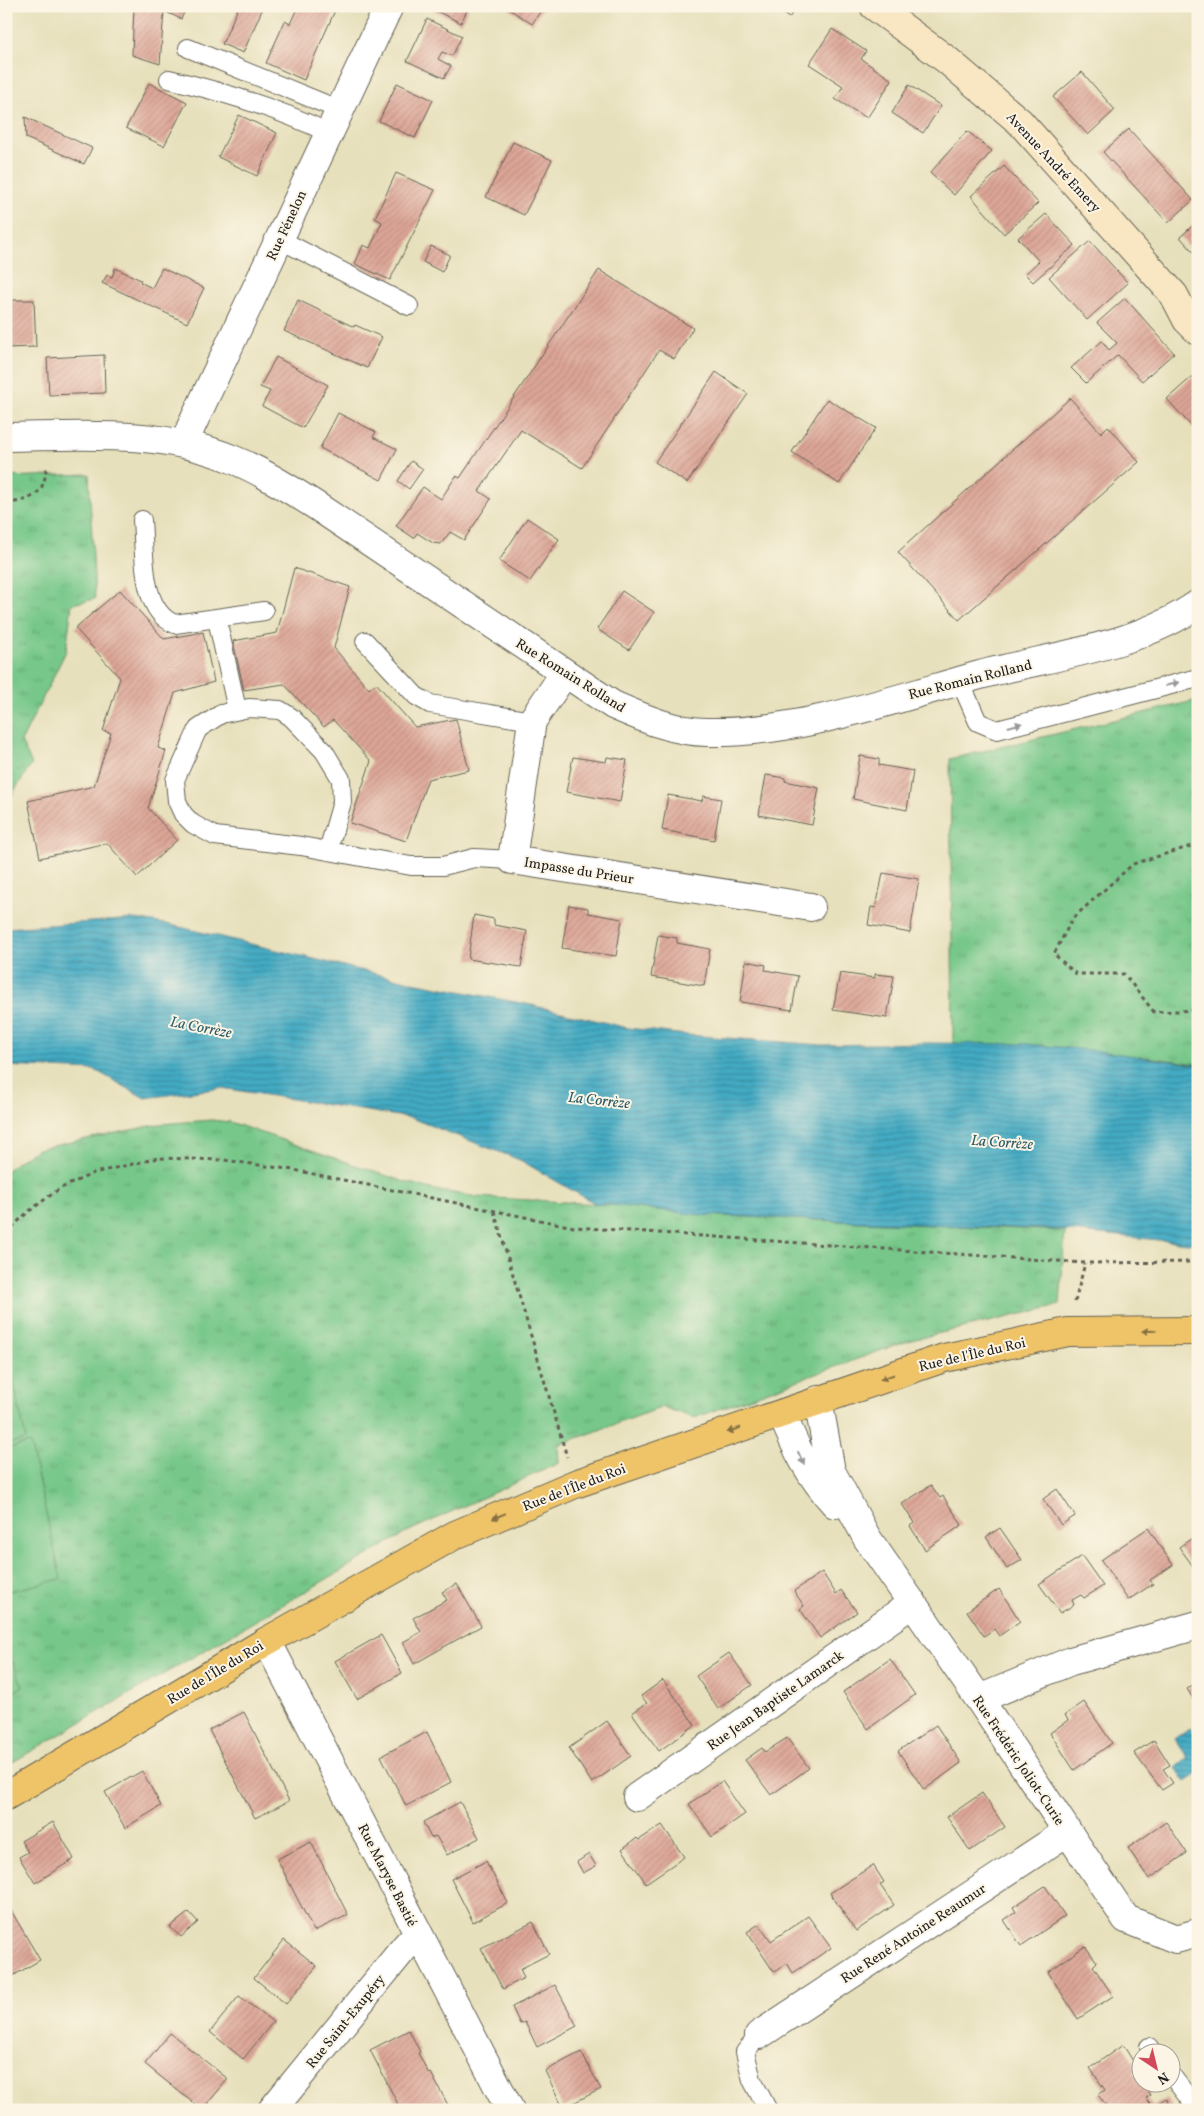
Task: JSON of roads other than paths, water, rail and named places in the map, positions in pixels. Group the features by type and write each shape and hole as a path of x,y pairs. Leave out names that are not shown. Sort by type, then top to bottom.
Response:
{"main road":[{"name":"Rue de l'Île du Roi","path":"6,1796 267,1641 455,1535 575,1484 944,1358 1068,1332 1198,1331"}],"street":[{"name":"Rue Fénelon","path":"185,444 191,426 389,6"},
{"name":"Avenue André Emery","path":"874,6 947,60 1020,122 1186,300 1187,320 1198,331"},
{"name":"Rue Romain Rolland","path":"6,437 122,435 154,438 185,444 231,458 277,482 315,505 564,674 613,705 646,719 677,728 705,732 746,732 787,726 1068,654 1147,632 1188,612 1198,604"},
{"name":"Impasse du Prieur","path":"564,674 532,721 512,860 811,907"},
{"name":"Rue Frédéric Joliot-Curie","path":"818,1400 831,1472 867,1538 979,1699 1126,1919 1176,1939 1198,1933"},
{"name":"Rue Frédéric Joliot-Curie","path":"782,1414 806,1466 820,1488 867,1538"},
{"name":"Rue Jean Baptiste Lamarck","path":"637,1797 912,1603"},
{"path":"979,1699 1071,1661 1198,1626"},
{"name":"Rue Maryse Bastié","path":"267,1641 510,2110"},
{"name":"Rue René Antoine Reaumur","path":"759,2034 1067,1832"},
{"name":"Rue Saint-Exupéry","path":"272,2110 405,1946 418,1933"}],"lane":[{"path":"188,48 334,122"},
{"path":"170,79 209,88 308,123 334,122"},
{"path":"279,239 409,306"},
{"path":"142,520 148,590 154,608 165,620 175,624 264,611"},
{"path":"217,619 237,710"},
{"path":"365,641 416,696 430,704 532,721"},
{"path":"960,681 978,722 997,730 1198,678"},
{"path":"328,851 342,802 341,779 324,751 291,718 280,710 248,708 221,714 198,729 175,780 177,801 183,814 193,824 215,836 328,851 411,866 443,866 474,858 512,860"},
{"path":"759,2034 745,2052 752,2080 768,2110"},
{"path":"1182,2089 1198,2110"}],"water":[{"name":"La Corrèze","path":"134,919 171,925 402,980 531,1005 628,1028 686,1035 822,1045 1027,1044 1099,1051 1198,1065 1198,1244 1061,1230 703,1215 594,1203 520,1160 411,1118 222,1088 145,1098 95,1070 6,1066 6,928"},
{"path":"1190,1728 1198,1739 1198,1774 1186,1782 1176,1768 1188,1758 1175,1739"}]}
